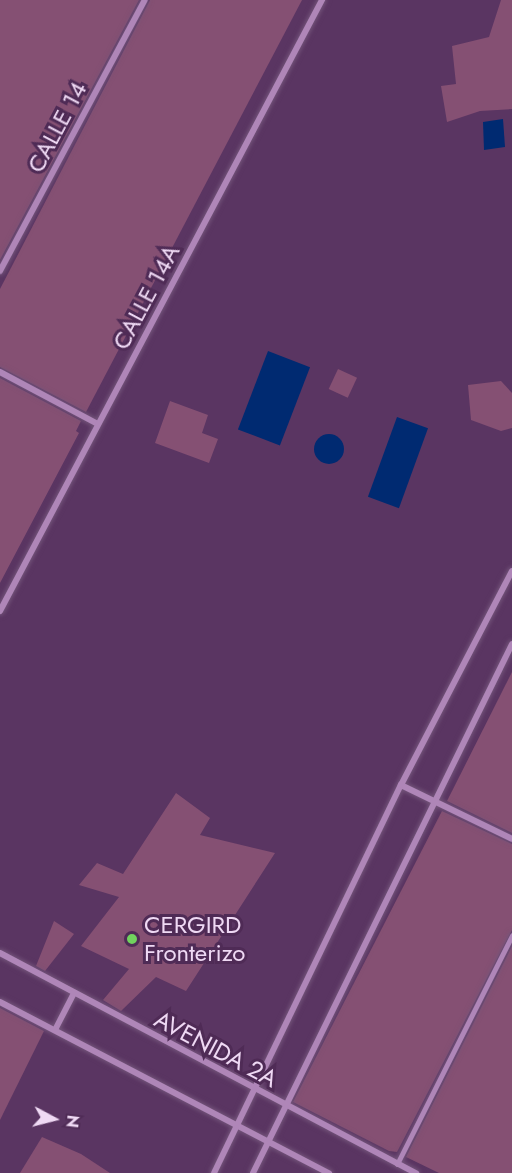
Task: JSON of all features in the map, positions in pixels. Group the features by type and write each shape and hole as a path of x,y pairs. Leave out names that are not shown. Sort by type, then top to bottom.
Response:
{"street":[{"name":"CALLE 14","path":"0,271 145,0"},
{"name":"CALLE 14A","path":"0,610 322,0"},
{"path":"0,372 98,424"},
{"path":"214,1173 401,785 512,571"},
{"path":"253,1173 433,800 512,644"},
{"path":"401,785 512,839"},
{"path":"397,1164 512,935"},
{"name":"AVENIDA 2A","path":"0,953 286,1107 416,1173"},
{"path":"55,1030 74,993"},
{"path":"0,1002 329,1173"}],"water":[{"path":"503,119 505,147 484,150 483,122"},
{"path":"268,351 310,367 280,446 238,429"},
{"path":"397,417 428,428 399,508 368,497"},
{"path":"329,434 339,439 344,449 339,459 329,464 319,459 314,449 319,439"}],"building":[{"path":"0,0 139,0 0,260"},
{"path":"150,0 302,0 86,412 0,367 0,289"},
{"path":"501,0 512,0 512,109 480,111 447,122 441,86 456,84 452,46 489,37"},
{"path":"338,369 357,378 348,398 329,389"},
{"path":"0,378 81,421 76,431 79,433 0,583"},
{"path":"501,381 512,393 512,428 501,431 471,420 468,385"},
{"path":"170,401 208,415 202,433 218,439 209,463 155,443"},
{"path":"512,672 512,833 447,801"},
{"path":"176,793 210,818 200,835 275,853 186,991 156,977 121,1011 103,1000 129,969 81,946 119,897 79,885 97,863 123,874"},
{"path":"442,811 512,844 512,930 397,1152 389,1151 293,1102"},
{"path":"54,921 74,934 45,971 36,966"},
{"path":"512,946 512,1173 439,1173 406,1157"},
{"path":"0,1008 44,1031 0,1120"},
{"path":"42,1137 81,1154 110,1173 20,1173"}],"place":[{"name":"CERGIRD Fronterizo","path":"132,939"}]}
